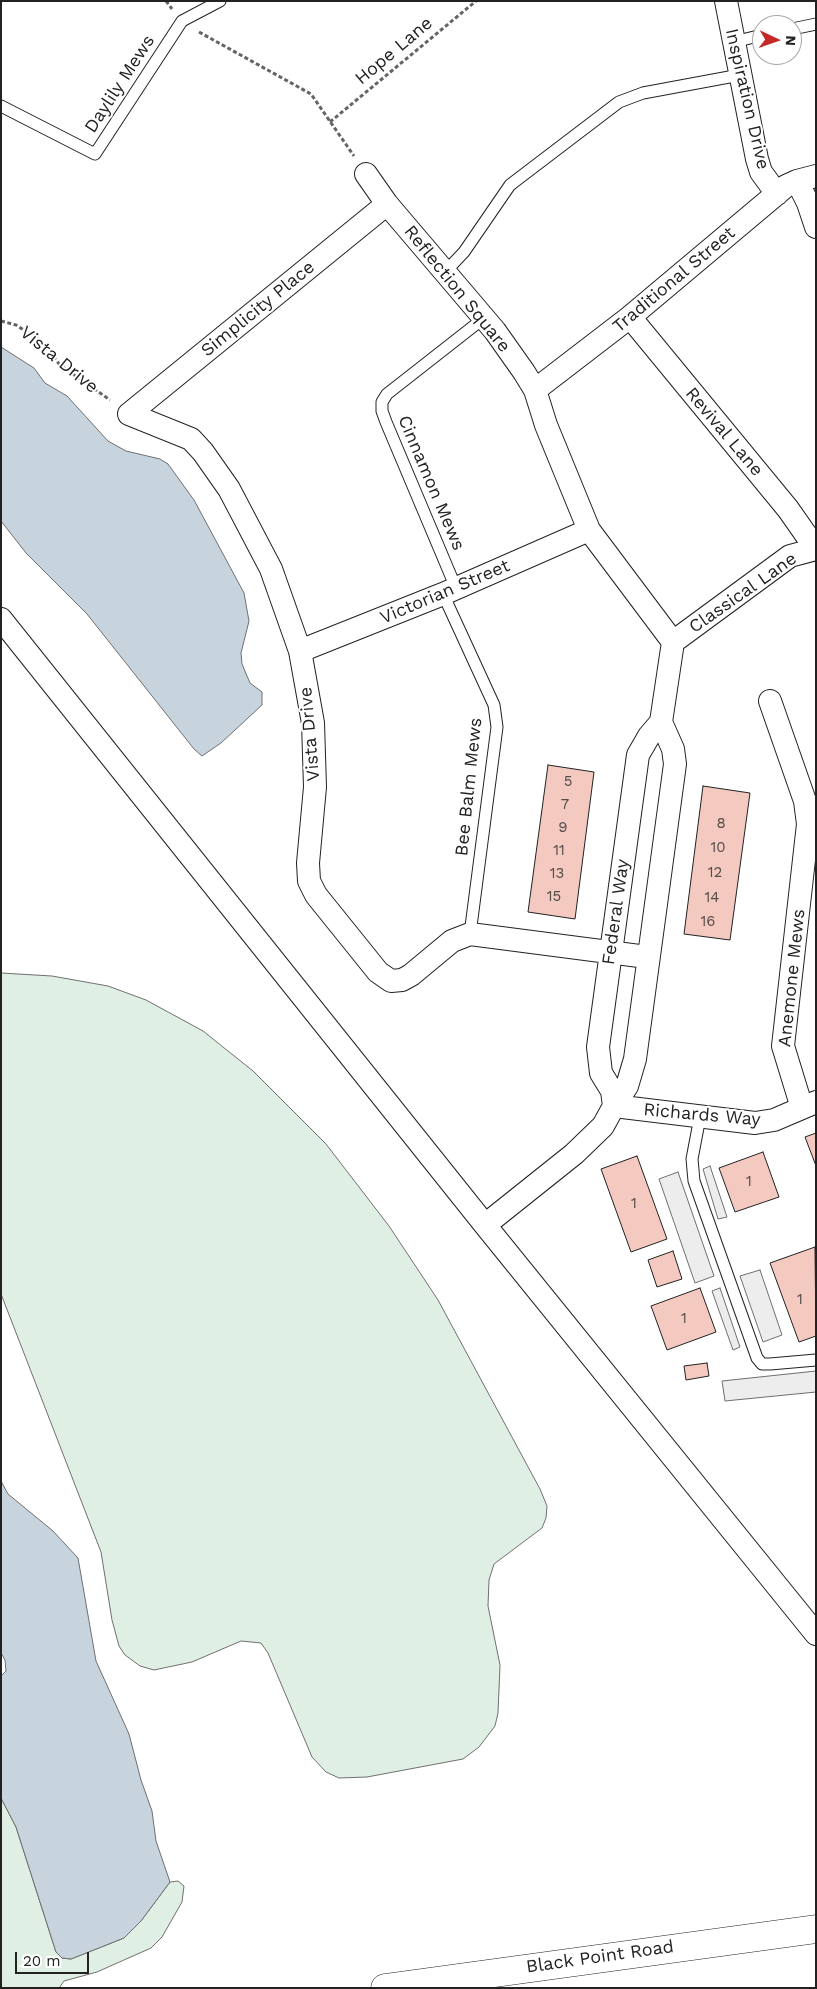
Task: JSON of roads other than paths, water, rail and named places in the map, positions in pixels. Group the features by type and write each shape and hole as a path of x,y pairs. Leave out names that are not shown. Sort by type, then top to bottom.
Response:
{"main road":[{"name":"Black Point Road","path":"385,1988 816,1929"}],"street":[{"name":"Inspiration Drive","path":"726,1 757,159 761,172 776,194"},
{"name":"Reflection Square","path":"366,174 387,204 484,318 535,390 546,425 589,530 673,642"},
{"name":"Traditional Street","path":"535,390 630,317 776,194 806,179"},
{"path":"806,179 808,203 816,227"},
{"name":"Simplicity Place","path":"130,414 387,204"},
{"name":"Revival Lane","path":"630,317 788,509 816,549"},
{"name":"Vista Drive","path":"130,414 191,439 229,489 260,544 284,602 300,651 313,723 315,788 308,874 311,888 375,968 391,981 396,982 411,975 452,941 470,934"},
{"name":"Victorian Street","path":"300,651 450,591 589,530"},
{"name":"Classical Lane","path":"673,642 790,556 816,549"},
{"path":"1,619 485,1225 816,1634"},
{"name":"Federal Way","path":"614,1106 612,1091 602,1073 598,1058 611,953 638,755 661,722 673,642"},
{"name":"Anemone Mews","path":"770,701 805,801 808,824 783,1046 809,1105"},
{"name":"Federal Way","path":"485,1225 574,1154 603,1126 627,1086 635,1059 647,957 675,764 673,749 661,722"},
{"path":"470,934 647,957"},
{"name":"Richards Way","path":"614,1106 755,1122 774,1120 809,1105"}],"lane":[{"name":"Daylily Mews","path":"1,106 95,154 182,21 220,1"},
{"path":"802,27 816,24"},
{"path":"734,42 752,38"},
{"path":"445,272 464,252 510,186 619,102 643,93 740,75"},
{"name":"Cinnamon Mews","path":"450,591 382,411 382,402 387,394 484,318"},
{"name":"Bee Balm Mews","path":"450,591 494,705 497,727 470,934"},
{"path":"700,1117 692,1159 694,1181 757,1358 762,1364 816,1360"}]}
